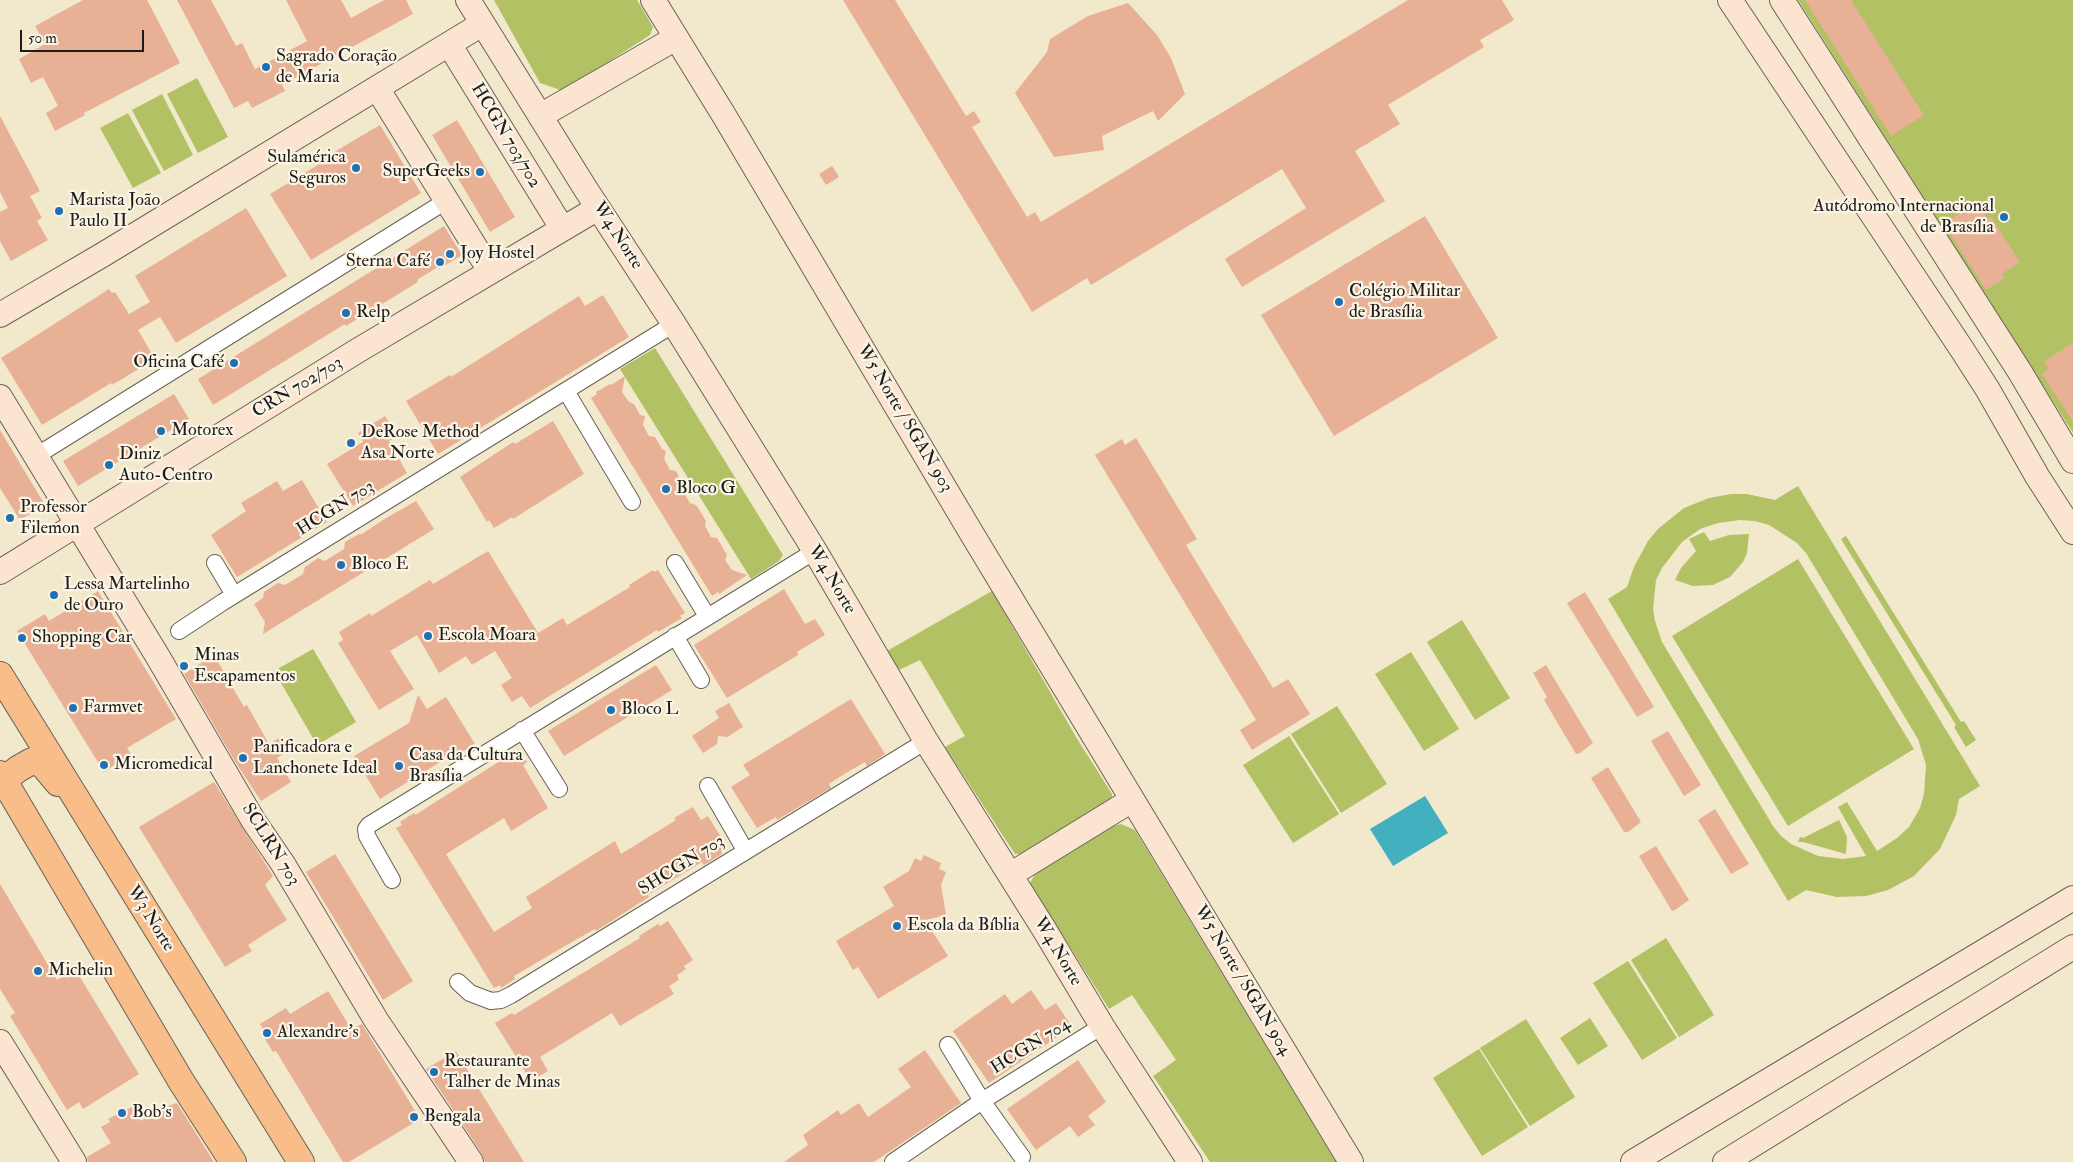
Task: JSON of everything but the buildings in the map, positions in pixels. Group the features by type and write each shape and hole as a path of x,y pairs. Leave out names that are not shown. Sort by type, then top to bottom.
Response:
{"main road":[{"name":"W3 Norte","path":"0,676 301,1162"},
{"path":"87,818 42,764 32,761 2,777 181,1081 233,1162"}],"street":[{"name":"W4 Norte","path":"468,0 598,208 674,324 815,551 926,741 1102,1026 1190,1162"},
{"name":"W5 Norte / SGAN 903","path":"653,0 730,124 968,529 1132,800"},
{"path":"1730,0 1988,390 2021,435 2025,437 2032,435 2039,429 2045,414"},
{"path":"1782,0 2045,414 2073,462"},
{"path":"0,315 482,24"},
{"path":"540,116 676,38"},
{"name":"HCGN 703/702","path":"448,44 562,228"},
{"path":"376,88 490,271"},
{"path":"36,456 446,201"},
{"name":"CRN 702/703","path":"0,572 490,271 598,208"},
{"name":"HCGN 703","path":"179,631 234,595 674,324"},
{"path":"1988,390 2037,476 2073,532"},
{"path":"566,391 632,502"},
{"name":"SCLRN 703","path":"0,397 218,756 253,820 283,864 376,1020 470,1162"},
{"path":"2037,476 2037,466 2046,459 2054,456 2073,462"},
{"path":"392,880 367,836 366,829 369,825 815,551"},
{"path":"215,563 234,595"},
{"path":"675,563 708,616"},
{"path":"676,636 701,680"},
{"path":"522,730 559,789"},
{"name":"SHCGN 703","path":"458,982 470,993 479,997 490,1001 501,1000 926,741"},
{"path":"708,786 745,850"},
{"path":"1010,875 1132,800"},
{"name":"W5 Norte / SGAN 904","path":"1132,800 1351,1162"},
{"path":"1634,1162 2073,898"},
{"path":"1725,1162 2073,947"},
{"name":"HCGN 704","path":"894,1162 982,1101 1102,1026"},
{"path":"0,1042 74,1162"},
{"name":"HCGN 704","path":"948,1045 982,1101 1022,1156"}],"green space":[{"path":"494,0 637,0 653,27 650,35 563,91 540,83"},
{"name":"Autódromo Internacional de Brasília","path":"1798,0 2073,0 2073,433"},
{"path":"197,78 228,137 198,153 167,94"},
{"path":"162,94 193,155 164,171 132,110"},
{"path":"128,113 161,173 133,188 100,128"},
{"path":"655,348 783,555 779,561 751,579 620,369"},
{"path":"1798,486 1980,786 1959,799 1956,815 1940,849 1914,876 1888,890 1866,896 1837,897 1806,890 1788,901 1608,599 1627,587 1634,567 1648,541 1658,529 1684,508 1709,498 1731,494 1747,494 1775,500","holes":["1740,520 1755,521 1769,525 1797,543 1806,553 1918,739 1926,765 1924,794 1920,808 1909,827 1897,838 1877,851 1847,802 1838,807 1866,856 1843,859 1818,856 1791,844 1781,836 1773,826 1662,642 1655,621 1653,609 1656,580 1662,568 1682,542 1700,529 1718,523"]},
{"path":"1704,532 1710,541 1729,535 1749,534 1747,553 1743,562 1730,577 1713,585 1693,586 1675,580 1681,568 1696,551 1689,539"},
{"path":"1846,536 1961,722 1964,721 1976,740 1966,747 1954,727 1956,725 1841,539"},
{"path":"1798,559 1914,749 1788,826 1672,636"},
{"path":"992,591 1076,737 1112,794 1112,802 1030,854 1015,854 945,747 965,736 920,660 899,670 887,651"},
{"path":"1462,620 1510,698 1475,720 1427,642"},
{"path":"313,649 356,722 317,745 274,671"},
{"path":"1411,652 1459,729 1424,751 1375,674"},
{"path":"1337,706 1387,784 1341,813 1291,734"},
{"path":"1289,736 1339,814 1293,843 1243,765"},
{"path":"1839,820 1847,837 1846,854 1798,842 1800,837 1803,838"},
{"path":"1121,824 1135,830 1336,1162 1210,1162 1153,1076 1176,1060 1132,995 1109,1009 1030,883 1035,874 1113,826"},
{"path":"1666,938 1714,1015 1679,1037 1631,960"},
{"path":"1628,961 1677,1038 1642,1060 1593,983"},
{"path":"1590,1018 1608,1046 1578,1065 1560,1038"},
{"path":"1526,1019 1575,1097 1530,1126 1480,1048"},
{"path":"1479,1049 1528,1127 1482,1156 1433,1078"}],"water":[{"path":"1425,796 1448,833 1393,866 1370,829"}],"place":[{"name":"Sagrado Coração de Maria","path":"266,67"},
{"name":"Sulamérica Seguros","path":"356,168"},
{"name":"SuperGeeks","path":"480,172"},
{"name":"Marista João Paulo II","path":"59,211"},
{"name":"Autódromo Internacional de Brasília","path":"2004,217"},
{"name":"Joy Hostel","path":"450,254"},
{"name":"Sterna Café","path":"440,262"},
{"name":"Colégio Militar de Brasília","path":"1339,302"},
{"name":"Relp","path":"346,313"},
{"name":"Oficina Café","path":"234,363"},
{"name":"Motorex","path":"161,431"},
{"name":"DeRose Method Asa Norte","path":"351,443"},
{"name":"Diniz Auto-Centro","path":"109,465"},
{"name":"Bloco G","path":"666,489"},
{"name":"Professor Filemon","path":"10,518"},
{"name":"Bloco E","path":"341,565"},
{"name":"Lessa Martelinho de Ouro","path":"54,595"},
{"name":"Escola Moara","path":"428,636"},
{"name":"Shopping Car","path":"22,638"},
{"name":"Minas Escapamentos","path":"184,666"},
{"name":"Farmvet","path":"73,708"},
{"name":"Bloco L","path":"611,710"},
{"name":"Panificadora e Lanchonete Ideal","path":"243,758"},
{"name":"Micromedical","path":"104,765"},
{"name":"Casa da Cultura Brasília","path":"399,766"},
{"name":"Escola da Bíblia","path":"897,926"},
{"name":"Michelin","path":"38,971"},
{"name":"Alexandre's","path":"267,1033"},
{"name":"Restaurante Talher de Minas","path":"434,1072"},
{"name":"Bob's","path":"122,1113"},
{"name":"Bengala","path":"414,1117"}]}
